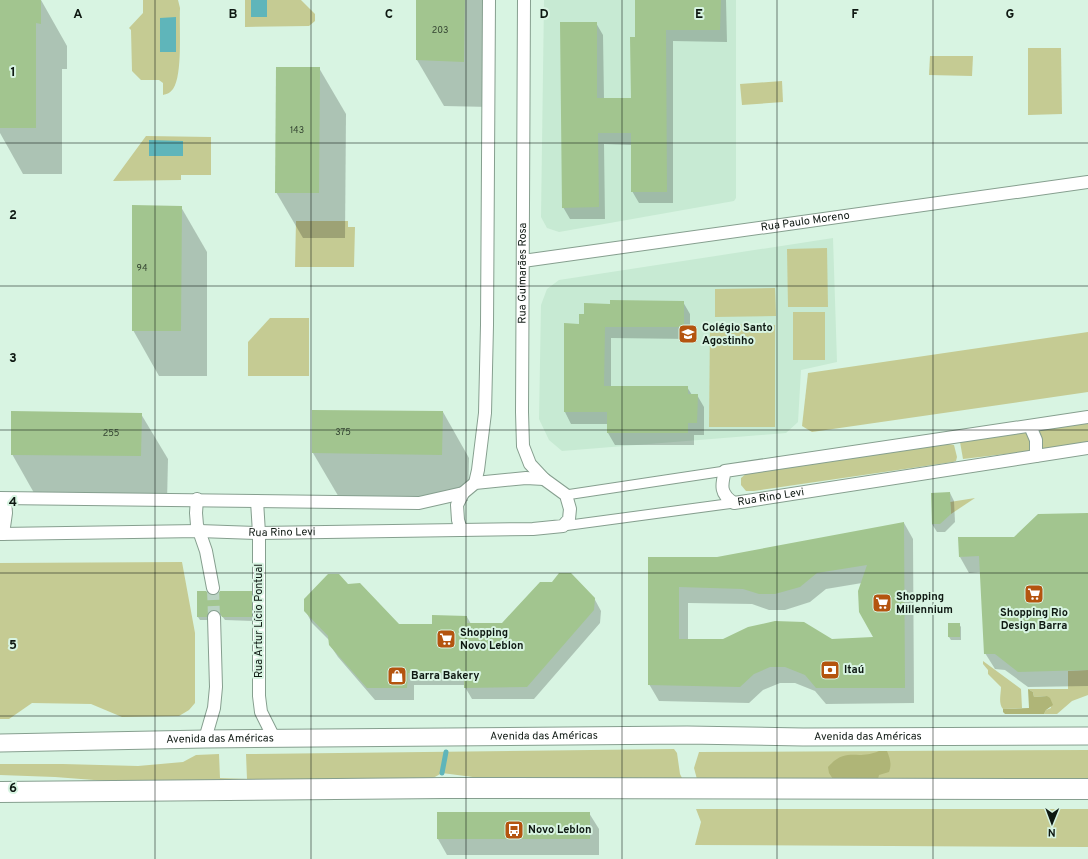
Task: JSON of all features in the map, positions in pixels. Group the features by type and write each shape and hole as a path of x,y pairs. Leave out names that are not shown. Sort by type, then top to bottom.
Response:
{"highway":[{"path":"0,792 298,789 1088,789"}],"main road":[{"name":"Avenida das Américas","path":"0,743 205,738 687,735 803,737 1088,736"}],"street":[{"path":"461,530 458,520 457,505 464,493 475,483 485,413 489,0"},
{"name":"Rua Guimarães Rosa","path":"524,0 522,412 524,446 530,464 544,479 566,495"},
{"name":"Rua Paulo Moreno","path":"523,261 1088,182"},
{"path":"563,526 569,519 570,510 566,495 1088,417"},
{"path":"1030,426 1036,440 1036,456"},
{"name":"Rua Rino Levi","path":"725,471 722,490 726,498 734,503 1088,448"},
{"path":"475,483 526,478 544,479"},
{"path":"2,534 6,513 3,499 197,499 419,503 464,493"},
{"path":"197,499 196,514 199,531 206,551 213,588"},
{"name":"Rua Artur Lício Pontual","path":"257,501 259,533 259,696 261,712 274,738"},
{"path":"563,526 734,503"},
{"name":"Rua Rino Levi","path":"2,534 199,531 259,533 533,529 563,526"},
{"path":"205,738 214,708 216,687 214,617"}],"shaded area":[{"path":"544,0 736,0 736,198 734,201 559,232 547,228 541,217"},
{"name":"Colégio Santo Agostinho","path":"833,238 837,362 801,370 798,422 786,433 562,451 549,440 539,419 541,305 547,289 559,280"}],"green space":[{"path":"143,0 178,0 180,8 180,50 178,73 173,89 163,95 163,83 159,80 141,80 132,71 131,30 129,28 143,13"},
{"path":"245,0 301,0 315,14 315,21 309,26 245,27"},
{"path":"1028,48 1061,48 1062,114 1028,115"},
{"path":"930,56 973,56 972,76 929,75"},
{"path":"782,81 783,102 742,105 740,84"},
{"path":"146,136 211,137 211,175 181,175 181,180 113,181"},
{"path":"296,221 348,221 348,227 355,227 354,267 295,267"},
{"path":"827,248 828,307 788,307 787,249"},
{"path":"775,288 776,316 715,317 715,289"},
{"path":"793,312 825,312 825,360 793,360"},
{"path":"270,318 309,318 309,376 248,376 248,342"},
{"path":"710,324 775,325 775,427 709,427"},
{"path":"1088,332 1088,392 812,432 802,426 808,373"},
{"path":"1088,423 1088,442 1042,449 1042,438 1037,430"},
{"path":"1025,431 1032,441 1030,451 963,459 960,442"},
{"path":"948,444 954,445 957,457 956,461 754,491 746,491 741,485 741,478 747,473"},
{"path":"975,498 951,514 950,502"},
{"path":"182,562 195,633 195,703 189,710 179,716 122,717 91,704 32,703 9,719 0,719 0,563"},
{"path":"983,661 1021,689 1022,708 1003,709 1001,707 1001,687 988,674 988,670 983,664"},
{"path":"1088,670 1088,695 1072,701 1057,714 1044,714 1046,710 1051,708 1047,696 1034,697 1033,692 1028,689 1068,689 1068,671"},
{"path":"1028,689 1033,692 1034,697 1047,696 1050,698 1053,705 1046,710 1044,714 1005,714 1003,712 1003,709 1029,708"},
{"path":"674,749 677,753 680,774 684,782 488,779 442,773 426,782 120,782 55,777 0,775 0,764 138,766 183,762 196,755 219,754 220,778 247,779 246,754"},
{"path":"1088,750 1088,778 989,784 698,783 694,768 699,752"},
{"path":"879,751 887,751 890,759 890,769 889,772 879,775 878,779 835,782 829,773 828,767 841,757 846,755 871,754"},
{"path":"696,809 1088,809 1088,847 695,845 701,822"}],"water":[{"path":"251,0 267,0 267,17 251,17"},
{"path":"176,17 176,52 160,52 160,18"},
{"path":"149,140 183,141 183,156 149,156"}],"building":[{"path":"0,0 41,0 41,24 36,23 36,128 0,128"},
{"path":"416,0 465,0 464,62 416,60"},
{"path":"635,0 721,0 720,30 666,30 667,192 631,192 631,133 598,133 599,207 562,208 560,22 597,22 597,98 631,98 630,37 635,37"},
{"path":"276,67 320,67 319,193 275,193"},
{"path":"132,205 182,206 181,331 132,331"},
{"path":"610,300 684,301 684,327 605,327 604,386 688,386 688,394 698,394 697,423 688,423 688,433 607,433 607,412 564,412 564,323 579,324 579,314 584,314 584,303 610,304"},
{"path":"312,410 443,411 442,455 312,453"},
{"path":"11,411 142,413 141,456 11,455"},
{"path":"950,492 951,514 940,524 932,524 931,493"},
{"name":"Shopping Rio Design Barra","path":"1088,513 1088,670 1018,672 995,654 984,654 979,556 959,557 958,537 1014,537 1038,514"},
{"name":"Shopping Millennium","path":"904,522 905,688 816,688 805,675 785,667 770,667 754,674 740,687 648,685 648,557 717,557","holes":["867,565 858,591 859,612 873,637 832,639 804,622 775,621 748,627 723,639 679,639 679,587 743,589 759,594 775,594 800,587 817,573"]},
{"path":"559,573 571,573 595,598 594,610 527,687 464,688 464,673 408,673 407,688 367,688 329,645 328,636 304,611 304,599 328,574 339,574 348,584 360,583 399,624 432,624 432,615 467,616 467,623 502,623 540,582 552,582"},
{"path":"197,591 206,591 210,595 214,595 218,594 220,591 252,591 252,617 222,617 220,613 214,610 210,611 207,617 197,617"},
{"path":"948,623 960,623 960,637 948,637"},
{"name":"Novo Leblon","path":"437,812 590,812 590,839 437,839"}],"waterway":[{"path":"442,773 446,752"}],"tunnel":[{"path":"213,588 214,617"}],"place":[{"name":"Colégio Santo Agostinho","path":"688,334"},
{"name":"Shopping Rio Design Barra","path":"1034,594"},
{"name":"Shopping Millennium","path":"882,603"},
{"name":"Shopping Novo Leblon","path":"446,639"},
{"name":"Itaú","path":"830,670"},
{"name":"Barra Bakery","path":"397,676"},
{"name":"Novo Leblon","path":"514,830"}]}
